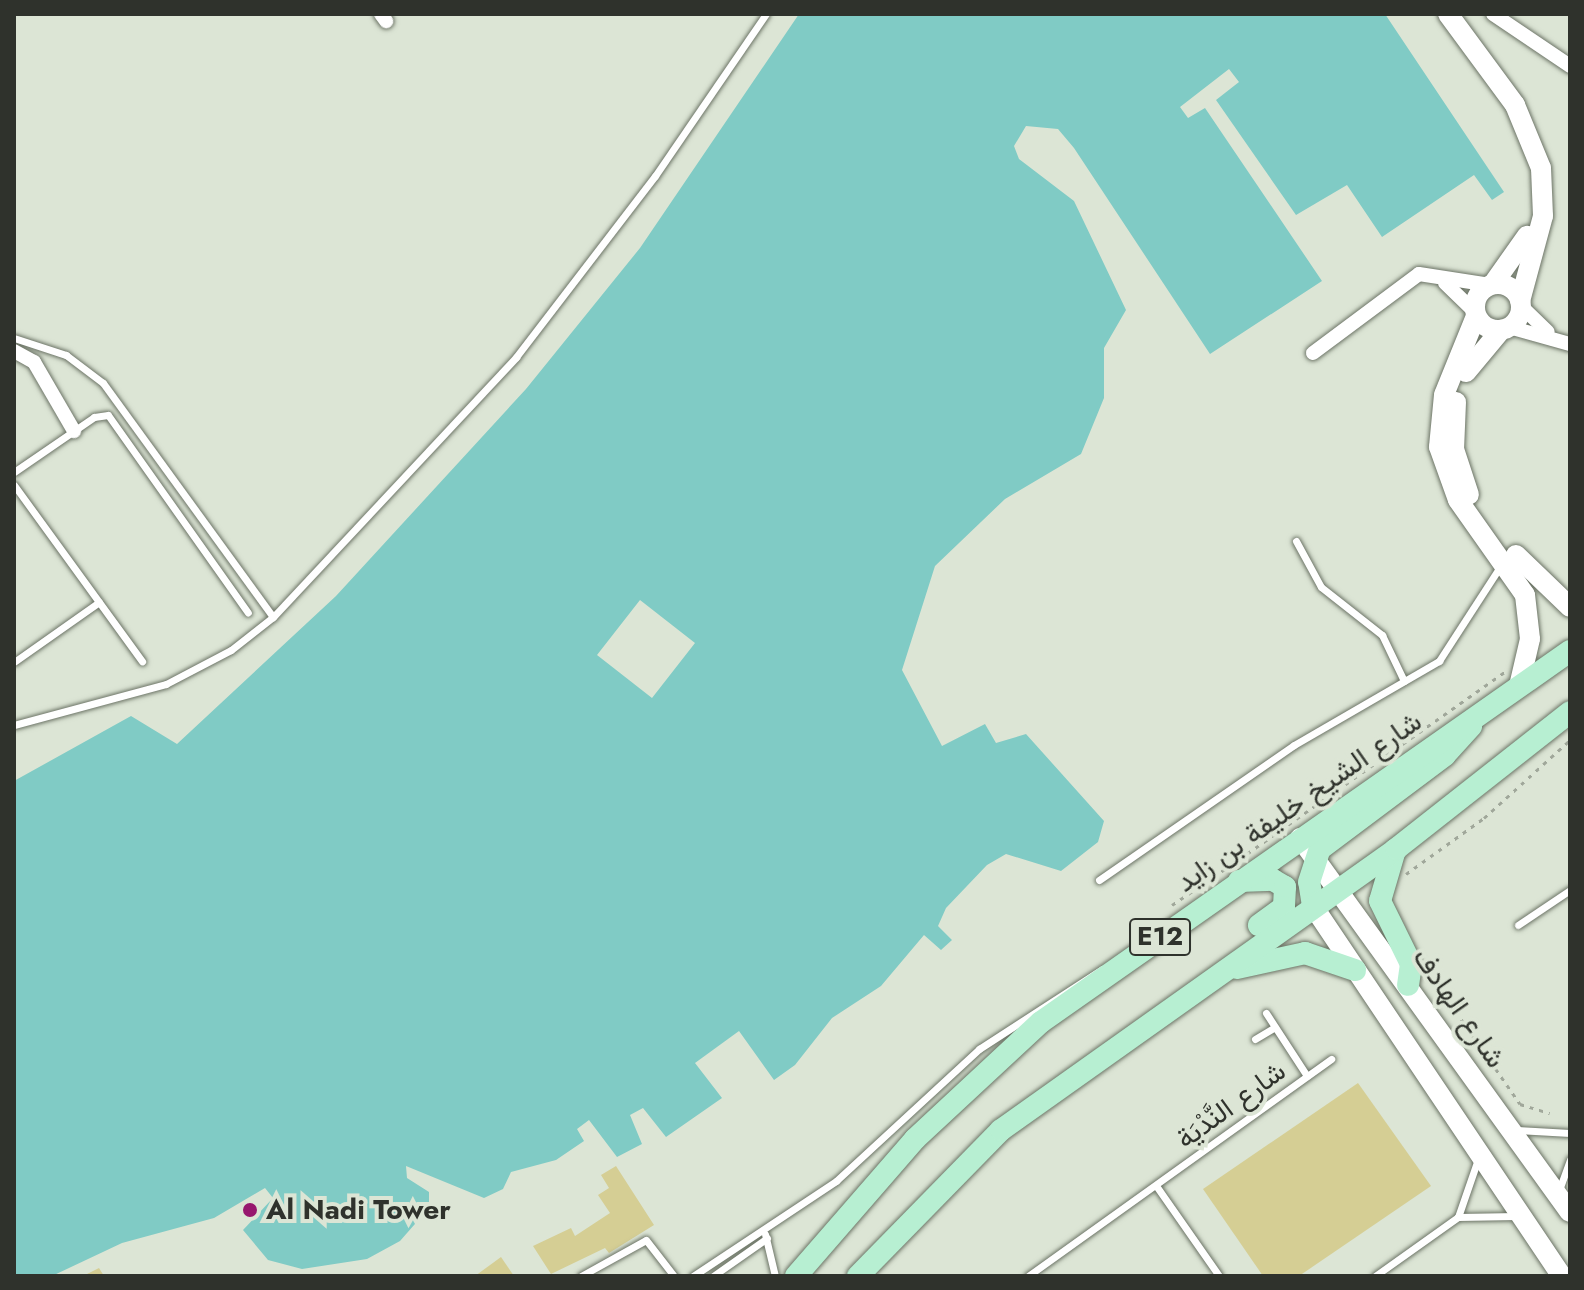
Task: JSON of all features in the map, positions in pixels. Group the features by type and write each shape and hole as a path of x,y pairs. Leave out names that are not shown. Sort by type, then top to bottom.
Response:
{"main road":[{"name":"شارع الشيخ خليفة بن زايد","path":"796,1276 942,1112 1041,1022 1520,682 1570,651"},
{"path":"1313,906 1315,858 1445,755 1481,710"},
{"name":"E12","path":"858,1276 971,1155 1126,1039 1396,849 1570,712"},
{"path":"1396,849 1380,901 1411,964 1408,985"},
{"path":"1126,1039 1159,997 1287,901 1280,882 1239,881"},
{"path":"1217,974 1287,953 1355,970"}],"street":[{"path":"1448,14 1531,136 1544,202 1521,304 1505,328 1465,372 1453,417 1457,465 1478,509 1548,593 1570,607"},
{"path":"1493,14 1570,66"},
{"path":"1520,682 1529,610 1505,560 1458,500 1439,447 1444,395 1475,314 1477,296 1492,285 1528,233 1531,136"},
{"path":"1313,353 1414,276 1507,286 1551,335"},
{"path":"1441,280 1475,314 1505,328 1551,335 1570,344"},
{"path":"14,351 34,362 74,431"},
{"name":"شارع الهادف","path":"1300,838 1564,1204"},
{"path":"1313,906 1562,1276"}],"lane":[{"path":"14,725 176,679 273,617 516,357 655,176 766,14"},
{"path":"14,338 66,355 103,383 273,617"},
{"path":"14,472 98,414 112,419 248,613"},
{"path":"14,485 142,661"},
{"path":"1296,541 1321,587 1382,635 1404,681"},
{"path":"1099,880 1250,774 1446,654 1505,560"},
{"path":"14,662 99,602"},
{"path":"1518,925 1570,890"},
{"path":"693,1276 860,1163 998,1035 1065,987 1127,961"},
{"path":"1266,1013 1307,1076"},
{"path":"1255,1039 1275,1027"},
{"name":"شارع النَّدْيَة","path":"1028,1276 1157,1187 1331,1059"},
{"path":"1509,1127 1570,1133"},
{"path":"1458,1217 1478,1153"},
{"path":"1564,1204 1570,1159"},
{"path":"1157,1187 1219,1276"},
{"path":"1375,1276 1458,1217 1522,1217"},
{"path":"762,1229 767,1238 775,1276"},
{"path":"709,1266 714,1275 767,1238"},
{"path":"581,1276 646,1240 674,1276"}],"path":[{"path":"1172,905 1506,671 1509,661"},
{"path":"1400,879 1484,818 1570,740"},
{"path":"1422,963 1520,1104 1550,1113"}],"water":[{"path":"799,14 1385,14 1504,192 1492,200 1474,175 1382,237 1347,185 1296,215 1216,100 1239,82 1229,69 1180,107 1188,118 1205,108 1322,281 1210,354 1074,148 1058,129 1026,126 1014,146 1019,159 1074,201 1126,310 1104,348 1104,398 1081,454 1005,499 935,566 902,670 942,746 985,724 996,743 1026,734 1104,821 1098,842 1061,871 1006,854 987,865 946,908 938,926 952,940 941,950 924,935 881,986 832,1018 795,1065 774,1080 739,1031 695,1063 722,1098 666,1137 643,1108 630,1115 642,1144 617,1157 589,1120 577,1129 584,1141 556,1160 511,1172 503,1189 484,1198 406,1166 407,1178 429,1192 429,1208 400,1241 367,1259 302,1269 268,1260 243,1230 273,1198 265,1188 214,1218 122,1243 52,1276 14,1276 14,781 131,716 177,744 336,596 526,389 640,248","holes":["640,600 695,643 652,698 597,655"]}],"building":[{"path":"1358,1083 1431,1186 1299,1276 1263,1276 1203,1189"},
{"path":"616,1166 654,1225 609,1253 605,1248 551,1274 533,1246 571,1228 575,1236 610,1213 598,1195 609,1188 601,1175"},
{"path":"255,1203 259,1207 248,1219 244,1214"},
{"path":"501,1257 514,1276 475,1276"},
{"path":"99,1268 104,1276 83,1276"}],"place":[{"name":"Al Nadi Tower","path":"250,1210"}]}
